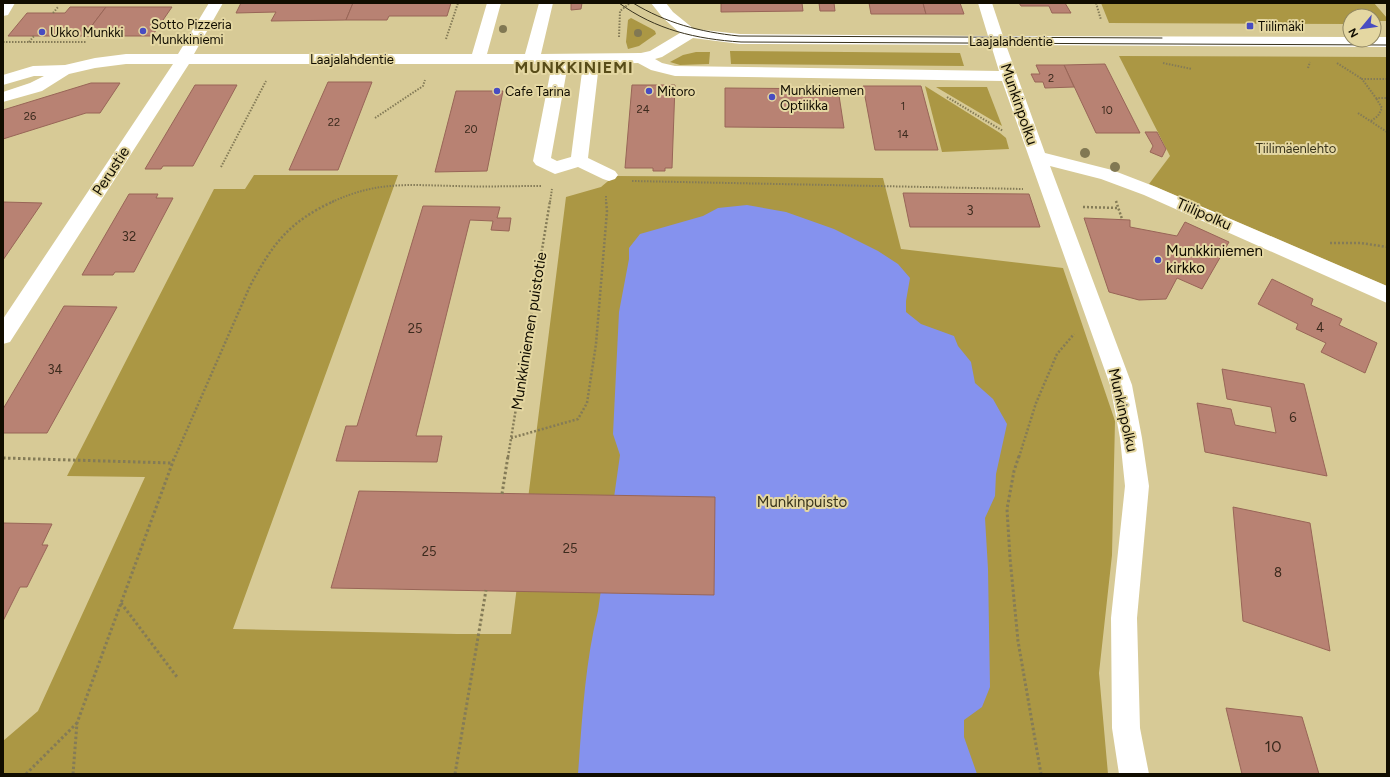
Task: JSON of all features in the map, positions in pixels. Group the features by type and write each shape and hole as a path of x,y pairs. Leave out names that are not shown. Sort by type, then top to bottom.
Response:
{"street":[{"path":"3,12 8,3"},
{"name":"Perustie","path":"3,336 184,59 192,41 216,3"},
{"path":"478,59 494,3"},
{"path":"532,59 546,3"},
{"path":"658,3 668,15 690,33"},
{"name":"Munkinpolku","path":"985,3 1008,76 1120,385 1131,438 1137,486 1124,618 1126,728 1134,774"},
{"name":"Laajalahdentie","path":"3,80 33,71 65,70 95,63 126,59 592,60 641,58 656,54 690,33 740,39 1387,42"},
{"path":"641,58 657,67 675,71 1008,76"},
{"path":"561,59 542,161 555,168 579,161"},
{"path":"579,161 592,60"},
{"name":"Laajalahdentie","path":"3,97 36,87 65,70"},
{"name":"Tiilipolku","path":"1037,157 1106,174 1150,190 1387,294"},
{"path":"579,161 608,182"}],"path":[{"path":"446,40 458,3"},
{"path":"619,41 620,11 630,3"},
{"path":"1096,3 1103,26"},
{"path":"53,13 58,7"},
{"path":"28,42 34,36"},
{"path":"3,42 87,42"},
{"path":"221,167 277,59"},
{"path":"375,118 423,86 432,59"},
{"path":"1333,61 1362,79 1376,98 1382,108 1378,116 1371,122"},
{"path":"1362,79 1387,79"},
{"path":"947,97 1005,133"},
{"path":"1376,98 1387,98"},
{"path":"1358,112 1387,132"},
{"name":"Munkkiniemen puistotie","path":"502,494 555,168"},
{"path":"629,181 1029,189"},
{"path":"512,438 578,419 587,403 596,344 608,182"},
{"path":"73,774 77,723 172,463 250,286 281,236 305,216 333,202 365,190 401,184 479,187 553,186"},
{"path":"1117,203 1122,219"},
{"path":"1093,207 1119,208"},
{"path":"1291,253 1326,243 1361,243 1387,247"},
{"path":"1041,774 1018,641 1007,509 1016,464 1036,403 1058,354 1079,328 1098,323"},
{"path":"3,458 172,463"},
{"path":"455,774 486,590"},
{"path":"121,603 177,677"},
{"path":"26,774 77,723"}],"green space":[{"path":"1101,3 1374,3 1378,8 1342,8 1342,24 1109,23"},
{"path":"1382,12 1387,18 1387,21 1382,21"},
{"path":"631,18 652,29 656,34 639,46 628,49 626,42 628,20"},
{"path":"730,51 960,53 964,66 731,64"},
{"path":"696,52 710,52 709,64 680,65 670,62 683,55"},
{"name":"Tiilimäenlehto","path":"1119,56 1387,57 1387,286 1149,184 1170,156"},
{"path":"925,86 1000,133 1006,138 1009,149 942,152"},
{"path":"936,87 987,87 1002,126"},
{"name":"Munkinpuisto","path":"254,175 398,175 233,629 511,634 566,197 601,187 614,176 883,178 901,249 1063,268 1115,421 1112,555 1099,673 1108,774 3,774 3,741 38,711 145,477 67,476 214,189 245,189"}],"water":[{"path":"747,205 786,212 834,229 878,251 898,264 910,278 906,301 906,312 921,324 954,336 958,346 971,362 975,383 993,399 1007,424 996,474 995,496 985,518 988,569 990,687 982,707 964,720 964,737 977,774 578,774 587,671 598,611 620,455 613,434 619,312 629,259 629,248 640,234 703,216 718,208"}],"building":[{"path":"241,3 353,3 346,20 271,21 276,12 236,13"},
{"path":"353,3 451,3 447,16 389,16 387,20 346,20"},
{"path":"571,3 582,3 581,9 571,10"},
{"path":"721,3 802,3 803,11 721,12"},
{"path":"819,3 834,3 835,11 820,11"},
{"path":"869,3 923,3 926,14 871,14"},
{"path":"923,3 960,3 964,14 926,14"},
{"path":"1019,3 1065,3 1071,13 1052,13 1049,6 1021,6"},
{"path":"70,7 106,7 84,36 8,36 27,13 65,13"},
{"path":"106,7 172,7 152,36 84,36"},
{"path":"1105,64 1140,133 1096,133 1064,65"},
{"path":"1036,65 1064,65 1074,87 1045,88 1043,82 1035,82 1031,74 1040,74"},
{"path":"328,82 372,82 338,170 289,170"},
{"path":"91,83 120,83 100,113 86,113 3,139 3,110"},
{"path":"195,85 237,85 193,166 163,166 161,169 145,169"},
{"path":"632,85 675,85 672,168 665,168 665,171 653,171 653,168 625,168"},
{"path":"863,86 921,86 938,150 875,150"},
{"path":"725,88 838,89 844,128 725,127"},
{"path":"456,91 503,91 487,171 435,172"},
{"path":"1145,132 1157,132 1166,149 1162,157 1150,152 1153,146"},
{"path":"903,193 1029,194 1040,227 910,227"},
{"path":"129,194 158,194 156,198 173,198 134,272 115,272 113,275 82,275"},
{"path":"3,202 42,203 3,260"},
{"path":"423,206 500,207 497,218 511,218 509,231 491,230 493,221 470,220 416,436 442,436 437,462 336,461 346,426 357,426"},
{"name":"Munkkiniemen kirkko","path":"1084,218 1130,220 1130,227 1177,236 1185,222 1229,242 1202,289 1177,278 1166,299 1139,300 1109,292"},
{"path":"1272,279 1313,299 1311,305 1342,319 1339,325 1377,343 1365,373 1321,352 1326,343 1296,329 1298,324 1258,304"},
{"path":"64,306 117,307 47,433 3,433 3,409"},
{"path":"1222,369 1304,384 1327,476 1205,452 1197,403 1231,409 1235,425 1276,433 1271,407 1227,399"},
{"path":"359,491 715,497 714,595 331,588"},
{"path":"1233,507 1310,523 1330,651 1243,621"},
{"path":"3,523 52,524 42,545 48,545 27,587 20,587 3,621"},
{"path":"1226,708 1302,717 1319,774 1242,774"}],"tram line":[{"path":"619,3 647,20 677,32 724,41 741,42 1387,45"},
{"path":"633,3 658,16 684,26 739,36 1162,38"}],"place":[{"name":"Tiilimäki","path":"1250,26"},
{"name":"Sotto Pizzeria Munkkiniemi","path":"143,31"},
{"name":"Ukko Munkki","path":"42,32"},
{"name":"Cafe Tarina","path":"497,91"},
{"name":"Mitoro","path":"649,91"},
{"name":"Munkkiniemen Optiikka","path":"772,97"},
{"name":"Munkkiniemen kirkko","path":"1158,260"}],"district":[{"name":"MUNKKINIEMI","path":"574,67"}]}
